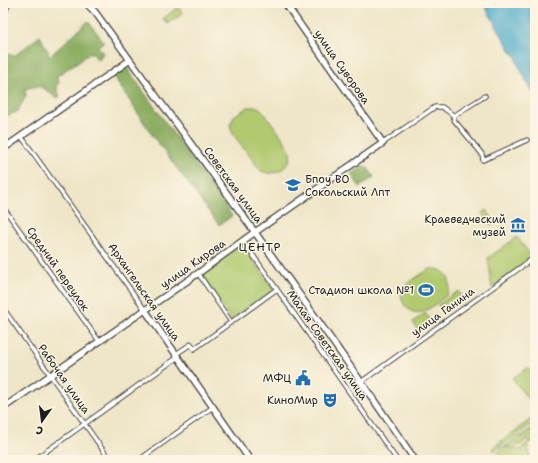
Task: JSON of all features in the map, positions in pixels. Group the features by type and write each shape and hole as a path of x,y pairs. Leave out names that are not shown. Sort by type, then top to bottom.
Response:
{"main road":[{"name":"Советская улица","path":"86,3 95,12 255,232 414,460"},
{"name":"улица Суворова","path":"285,3 383,143"},
{"path":"3,149 130,60"},
{"name":"улица Кирова","path":"3,407 145,310 383,143"},
{"name":"Архангельская улица","path":"145,310 248,459"}],"street":[{"path":"3,16 9,3"},
{"path":"485,96 456,115 453,115 454,120 482,154 483,160 527,140"},
{"name":"улица Кирова","path":"383,143 435,107 442,107 453,115"},
{"name":"Архангельская улица","path":"21,136 145,310"},
{"name":"Средний переулок","path":"3,207 99,341"},
{"name":"Малая Советская улица","path":"243,241 397,460"},
{"name":"улица Ганина","path":"361,382 535,258"},
{"path":"198,273 231,322"},
{"path":"34,460 177,356 190,344 194,349 277,289"},
{"name":"Рабочая улица","path":"3,308 110,460"},
{"path":"139,460 213,407"}],"green space":[{"path":"178,7 183,13 168,24 163,19"},
{"path":"88,21 104,42 98,46 103,53 98,61 92,52 57,76 59,83 56,86 60,97 55,98 45,89 38,87 25,89 26,96 17,112 3,117 3,52 14,56 40,36 50,56"},
{"path":"124,64 232,216 219,225 150,132 111,72"},
{"path":"248,107 258,107 262,110 289,148 289,162 279,171 267,173 261,171 233,134 230,125 234,116"},
{"path":"363,166 367,167 374,177 360,187 351,174"},
{"path":"486,210 495,222 490,225 482,213"},
{"path":"517,237 534,258 492,288 488,258"},
{"path":"242,244 274,290 231,320 201,274"},
{"path":"431,269 442,271 448,277 448,291 446,296 435,305 429,309 417,313 408,309 404,305 401,296 402,291 410,282"},
{"path":"458,291 462,297 443,311 438,305"},
{"path":"425,313 431,321 418,331 413,322"},
{"path":"528,368 535,377 535,392 527,398 512,378"},
{"path":"535,416 535,422 494,451 492,448"},
{"path":"535,426 535,440 528,443 525,433"},
{"path":"523,434 525,441 521,445 513,447 505,446"},
{"path":"527,444 531,460 504,460 498,452 503,447 521,450 524,445"}],"water":[{"path":"483,3 535,3 535,97 517,63 516,55 512,53"}],"place":[{"name":"Бпоу ВО Сокольский Лпт","path":"293,185"},
{"name":"Краеведческий музей","path":"518,225"},
{"name":"Стадион школа №1","path":"426,290"},
{"name":"МФЦ","path":"303,378"},
{"name":"КиноМир","path":"330,400"}],"district":[{"name":"ЦЕНТР","path":"260,247"}]}
